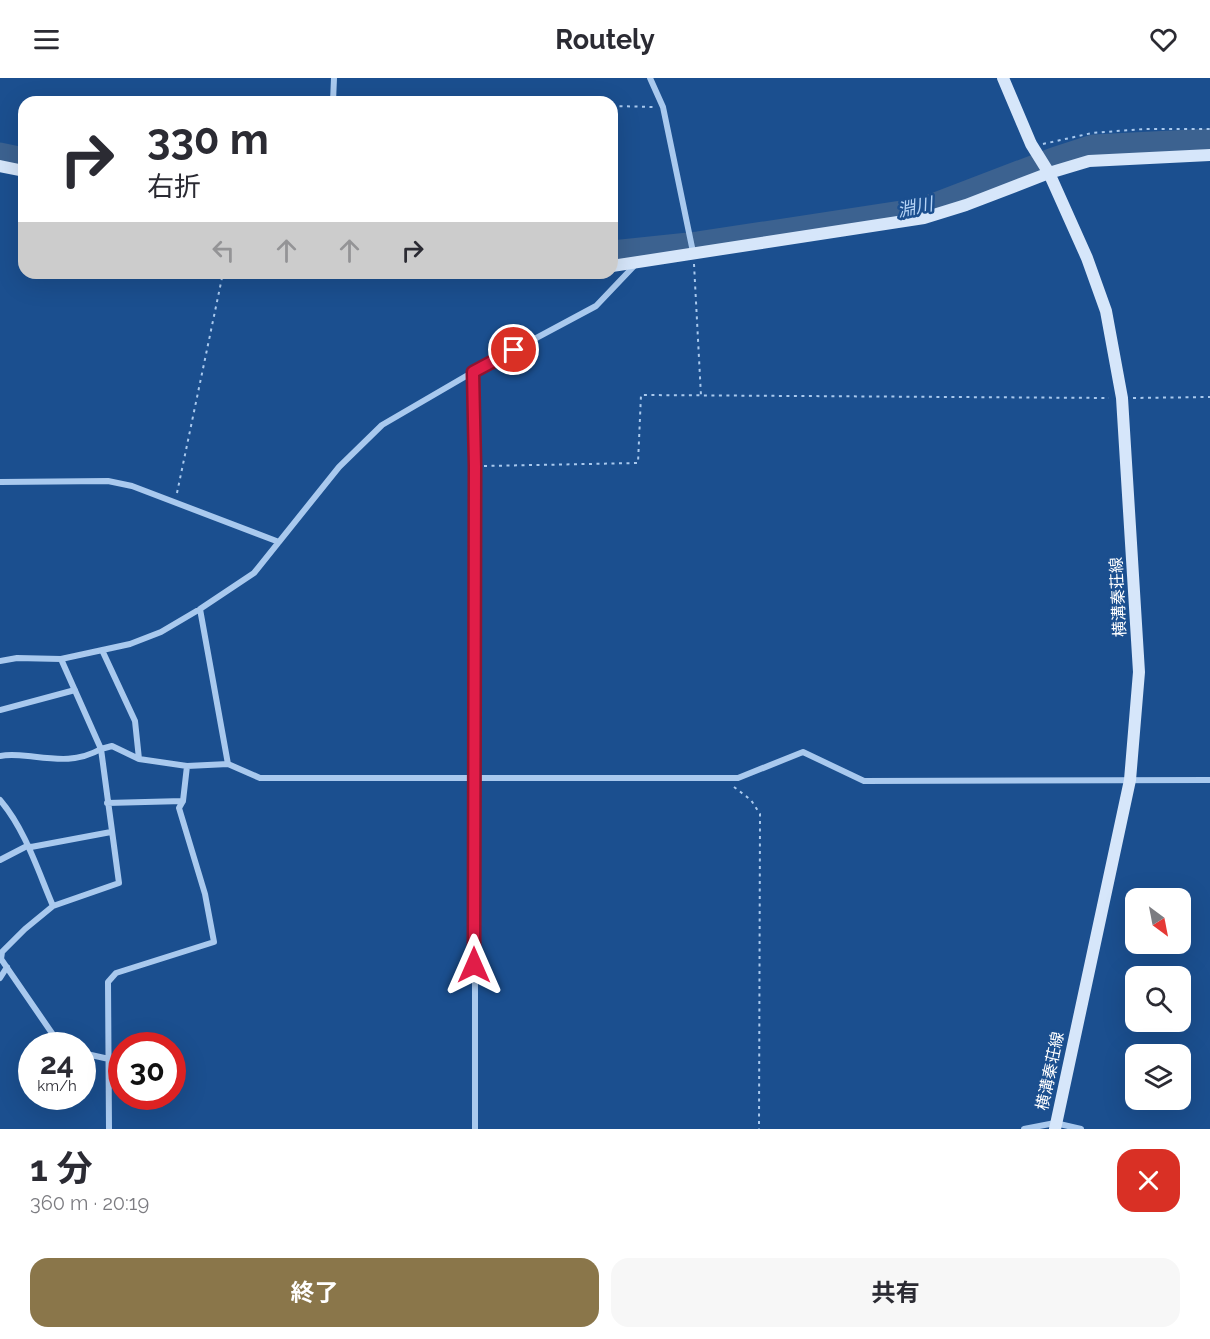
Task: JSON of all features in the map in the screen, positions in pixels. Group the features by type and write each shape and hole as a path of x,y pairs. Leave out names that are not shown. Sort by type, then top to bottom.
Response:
{"main road":[{"name":"横溝秦荘線","path":"1003,78 1031,144 1049,173 1087,258 1106,311 1122,398 1139,672 1130,780 1055,1126"},
{"path":"618,265 924,218 1089,161 1210,155"},
{"path":"0,166 18,170"}],"street":[{"path":"333,96 334,78"},
{"path":"650,78 663,108 693,252"},
{"path":"0,660 61,659 130,644 161,632 200,609 254,573 339,467 382,425 473,372 596,306 637,262"},
{"path":"473,372 475,1129"},
{"path":"0,482 108,481 132,486 279,542"},
{"path":"200,609 228,764"},
{"path":"102,650 135,721 139,759"},
{"path":"51,1032 4,967 1,959 2,952 53,906 119,883 101,749 61,659"},
{"path":"0,710 75,690"},
{"path":"0,756 16,755 58,760 86,757 112,746 139,759 187,766 228,764 260,778 738,778 803,752 864,781 1210,780"},
{"path":"109,1032 108,982 116,973 214,942 205,894 179,808 183,801 187,766"},
{"path":"0,800 7,808 27,846 53,906"},
{"path":"107,803 183,801"},
{"path":"0,860 27,846 111,832"},
{"path":"0,941 6,948"},
{"path":"0,978 4,967"},
{"path":"110,1110 110,1129"},
{"path":"1024,1129 1055,1126 1081,1129"}],"path":[{"path":"618,106 663,108"},
{"path":"1031,144 1048,144 1102,132 1144,129 1210,129"},
{"path":"693,252 701,396"},
{"path":"176,502 222,279"},
{"path":"475,466 638,463 641,395 1210,397"},
{"path":"723,777 751,800 760,814 759,1129"}],"waterway":[{"name":"淵川","path":"618,250 698,242 922,208 1093,145 1210,139"},
{"name":"淵川","path":"0,153 18,157"}],"route":[{"path":"474,965 475,466 473,372 514,350"}]}
